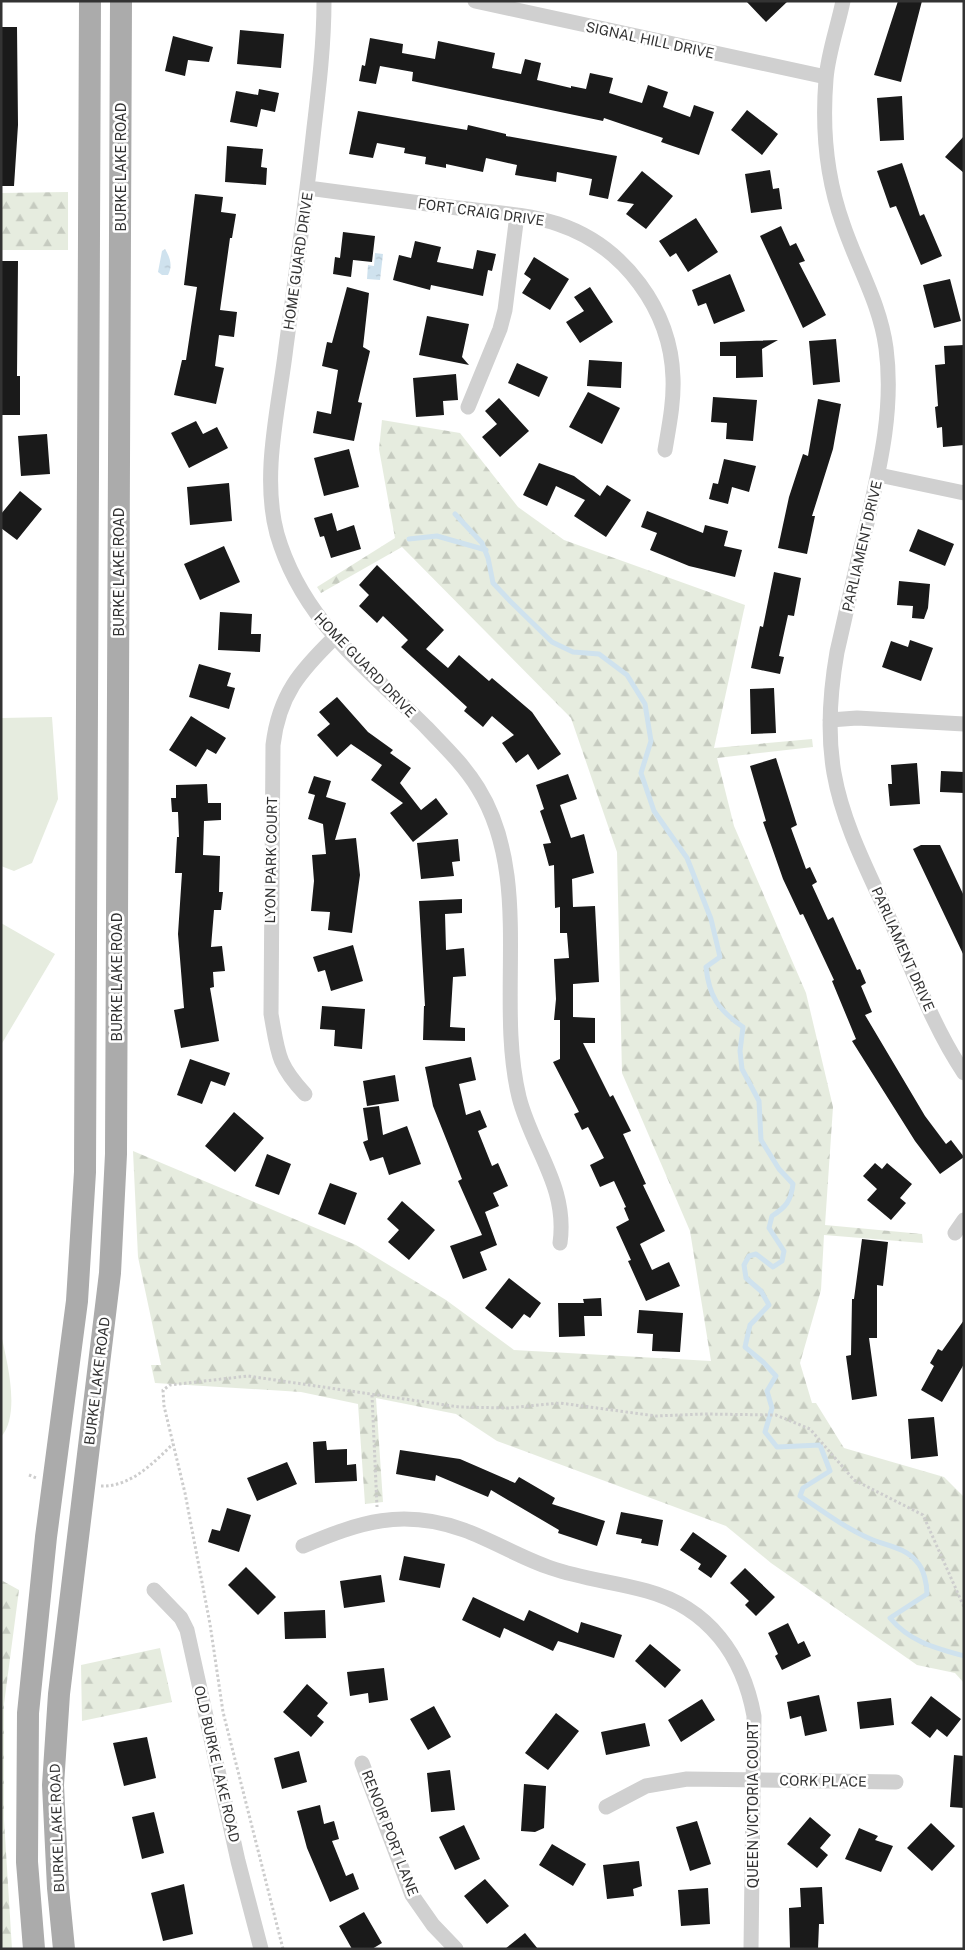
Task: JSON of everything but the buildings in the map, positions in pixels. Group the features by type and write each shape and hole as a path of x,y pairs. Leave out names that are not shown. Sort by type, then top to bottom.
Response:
{"main road":[{"name":"BURKE LAKE ROAD","path":"34,1949 26,1862 29,1703 46,1537 77,1301 84,1172 90,1"},
{"name":"BURKE LAKE ROAD","path":"64,1949 58,1888 54,1767 59,1694 110,1273 116,1154 122,1"}],"street":[{"name":"HOME GUARD DRIVE","path":"324,1 321,65 308,188 275,436 272,495 277,531 288,566 313,611 335,637 456,758 479,789 497,824 508,873 515,1075 526,1117 560,1200 563,1222 560,1243"},
{"name":"SIGNAL HILL DRIVE","path":"475,1 826,77"},
{"name":"PARLIAMENT DRIVE","path":"843,1 826,77 825,136 831,185 843,224 875,302 886,348 888,406 879,475 837,652 830,720 833,763 844,812 935,1021 964,1073"},
{"name":"FORT CRAIG DRIVE","path":"308,188 517,215 558,224 588,238 622,262 645,291 663,326 672,364 674,395 665,450"},
{"path":"468,407 502,319 517,215"},
{"path":"879,475 964,493"},
{"name":"LYON PARK COURT","path":"305,1094 287,1075 283,1066 277,1050 271,1014 273,745 278,714 289,689 309,663 335,637"},
{"path":"830,720 857,718 964,724"},
{"name":"QUEEN VICTORIA COURT","path":"303,1546 348,1527 379,1520 410,1519 443,1524 465,1530 553,1569 663,1596 696,1615 722,1640 736,1660 750,1694 754,1716 751,1949"},
{"name":"OLD BURKE LAKE ROAD","path":"154,1590 181,1618 187,1630 238,1861 261,1949"},
{"name":"RENOIR PORT LANE","path":"362,1763 412,1895 433,1925 456,1949"},
{"name":"CORK PLACE","path":"606,1807 630,1793 663,1782 687,1779 896,1782"}],"path":[{"path":"283,1949 223,1712 210,1624 174,1443 164,1406 163,1390 170,1385 248,1376 459,1407 508,1408 560,1403 656,1416 704,1414 772,1415 786,1418 810,1429 854,1480 923,1515 964,1606"},
{"path":"372,1395 379,1520"},
{"path":"96,1486 113,1486 129,1481 174,1443"}],"green space":[{"path":"68,192 68,250 1,250 1,193"},
{"path":"382,420 460,433 518,507 564,540 745,605 714,748 812,739 813,747 717,758 734,826 806,993 833,1107 825,1225 922,1234 923,1243 824,1235 821,1290 800,1363 812,1403 816,1403 844,1448 944,1477 964,1497 964,1683 955,1673 917,1665 771,1563 726,1526 497,1441 456,1414 376,1398 383,1502 365,1504 358,1404 301,1392 155,1383 151,1365 161,1365 138,1257 133,1151 356,1245 446,1300 514,1350 711,1361 690,1231 622,1073 617,852 571,718 402,547 321,593 317,587 395,538 379,449"},
{"path":"52,717 58,799 32,863 14,871 1,866 1,718"},
{"path":"1,923 55,954 1,1045"},
{"path":"1,1334 9,1373 11,1402 7,1427 1,1437"},
{"path":"1,1580 19,1590 4,1704 4,1820 12,1949 1,1949"},
{"path":"160,1648 172,1702 82,1721 81,1665"}],"water":[{"path":"165,249 171,265 168,275 162,275 158,272 162,251"},
{"path":"375,253 383,254 380,280 367,279 368,265 374,266"}],"waterway":[{"path":"455,514 482,543 488,558 493,583 511,602 552,642 573,652 599,654 627,675 645,704 651,741 641,773 654,811 687,858 711,919 720,957 706,967 712,994 727,1015 743,1027 740,1051 742,1069 759,1101 761,1140 779,1169 793,1184 789,1199 781,1210 772,1216 769,1228 784,1251 782,1261 773,1267 756,1254 749,1256 744,1265 746,1278 761,1291 769,1305 750,1325 745,1347 776,1376 767,1391 772,1408 765,1432 777,1447 820,1445 830,1471 803,1488 800,1496 853,1531 902,1550 913,1557 923,1573 927,1594 890,1618 906,1633 924,1643 964,1656"},
{"path":"409,539 437,536 486,550"}]}
